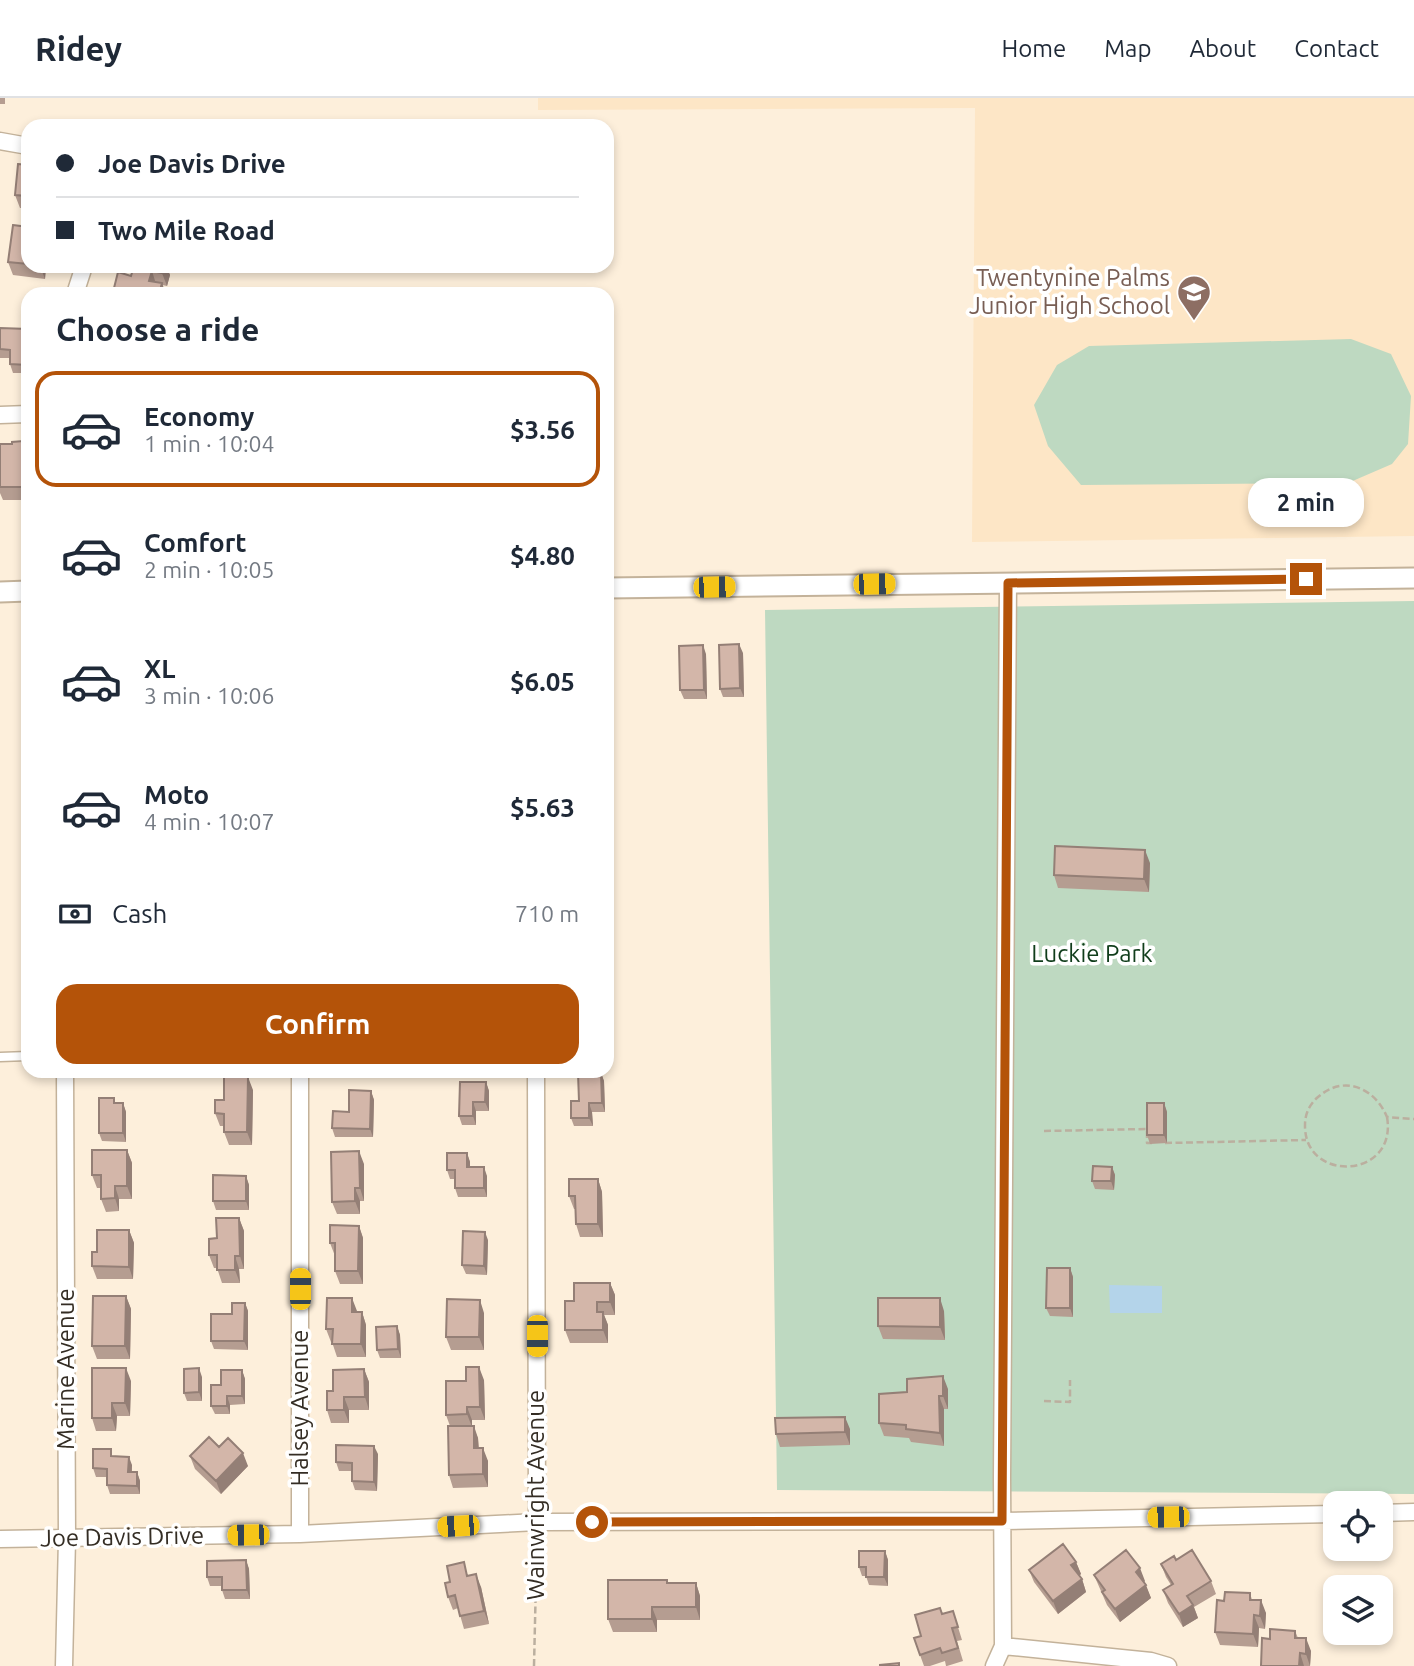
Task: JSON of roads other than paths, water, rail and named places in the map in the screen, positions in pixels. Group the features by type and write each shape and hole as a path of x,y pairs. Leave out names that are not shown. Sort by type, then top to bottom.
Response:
{"street":[{"path":"0,141 21,145"},
{"path":"0,415 21,414"},
{"path":"614,588 1414,578"},
{"path":"995,1666 1003,1646 1008,583"},
{"path":"0,592 21,592"},
{"name":"Marine Avenue","path":"64,1666 67,1539 65,1078"},
{"name":"Halsey Avenue","path":"300,1078 300,1534"},
{"name":"Wainwright Avenue","path":"536,1078 537,1522"},
{"path":"1393,1513 1414,1512"},
{"name":"Joe Davis Drive","path":"0,1539 300,1534 537,1522 1002,1521 1323,1514"},
{"path":"1003,1646 1059,1659 1151,1661 1166,1666"}],"lane":[{"path":"0,1057 21,1056"}],"water":[{"path":"1109,1285 1162,1286 1162,1313 1110,1313"}],"place":[{"name":"Twentynine Palms Junior High School","path":"1194,322"}],"park label":[{"name":"Luckie Park","path":"1092,954"}]}
